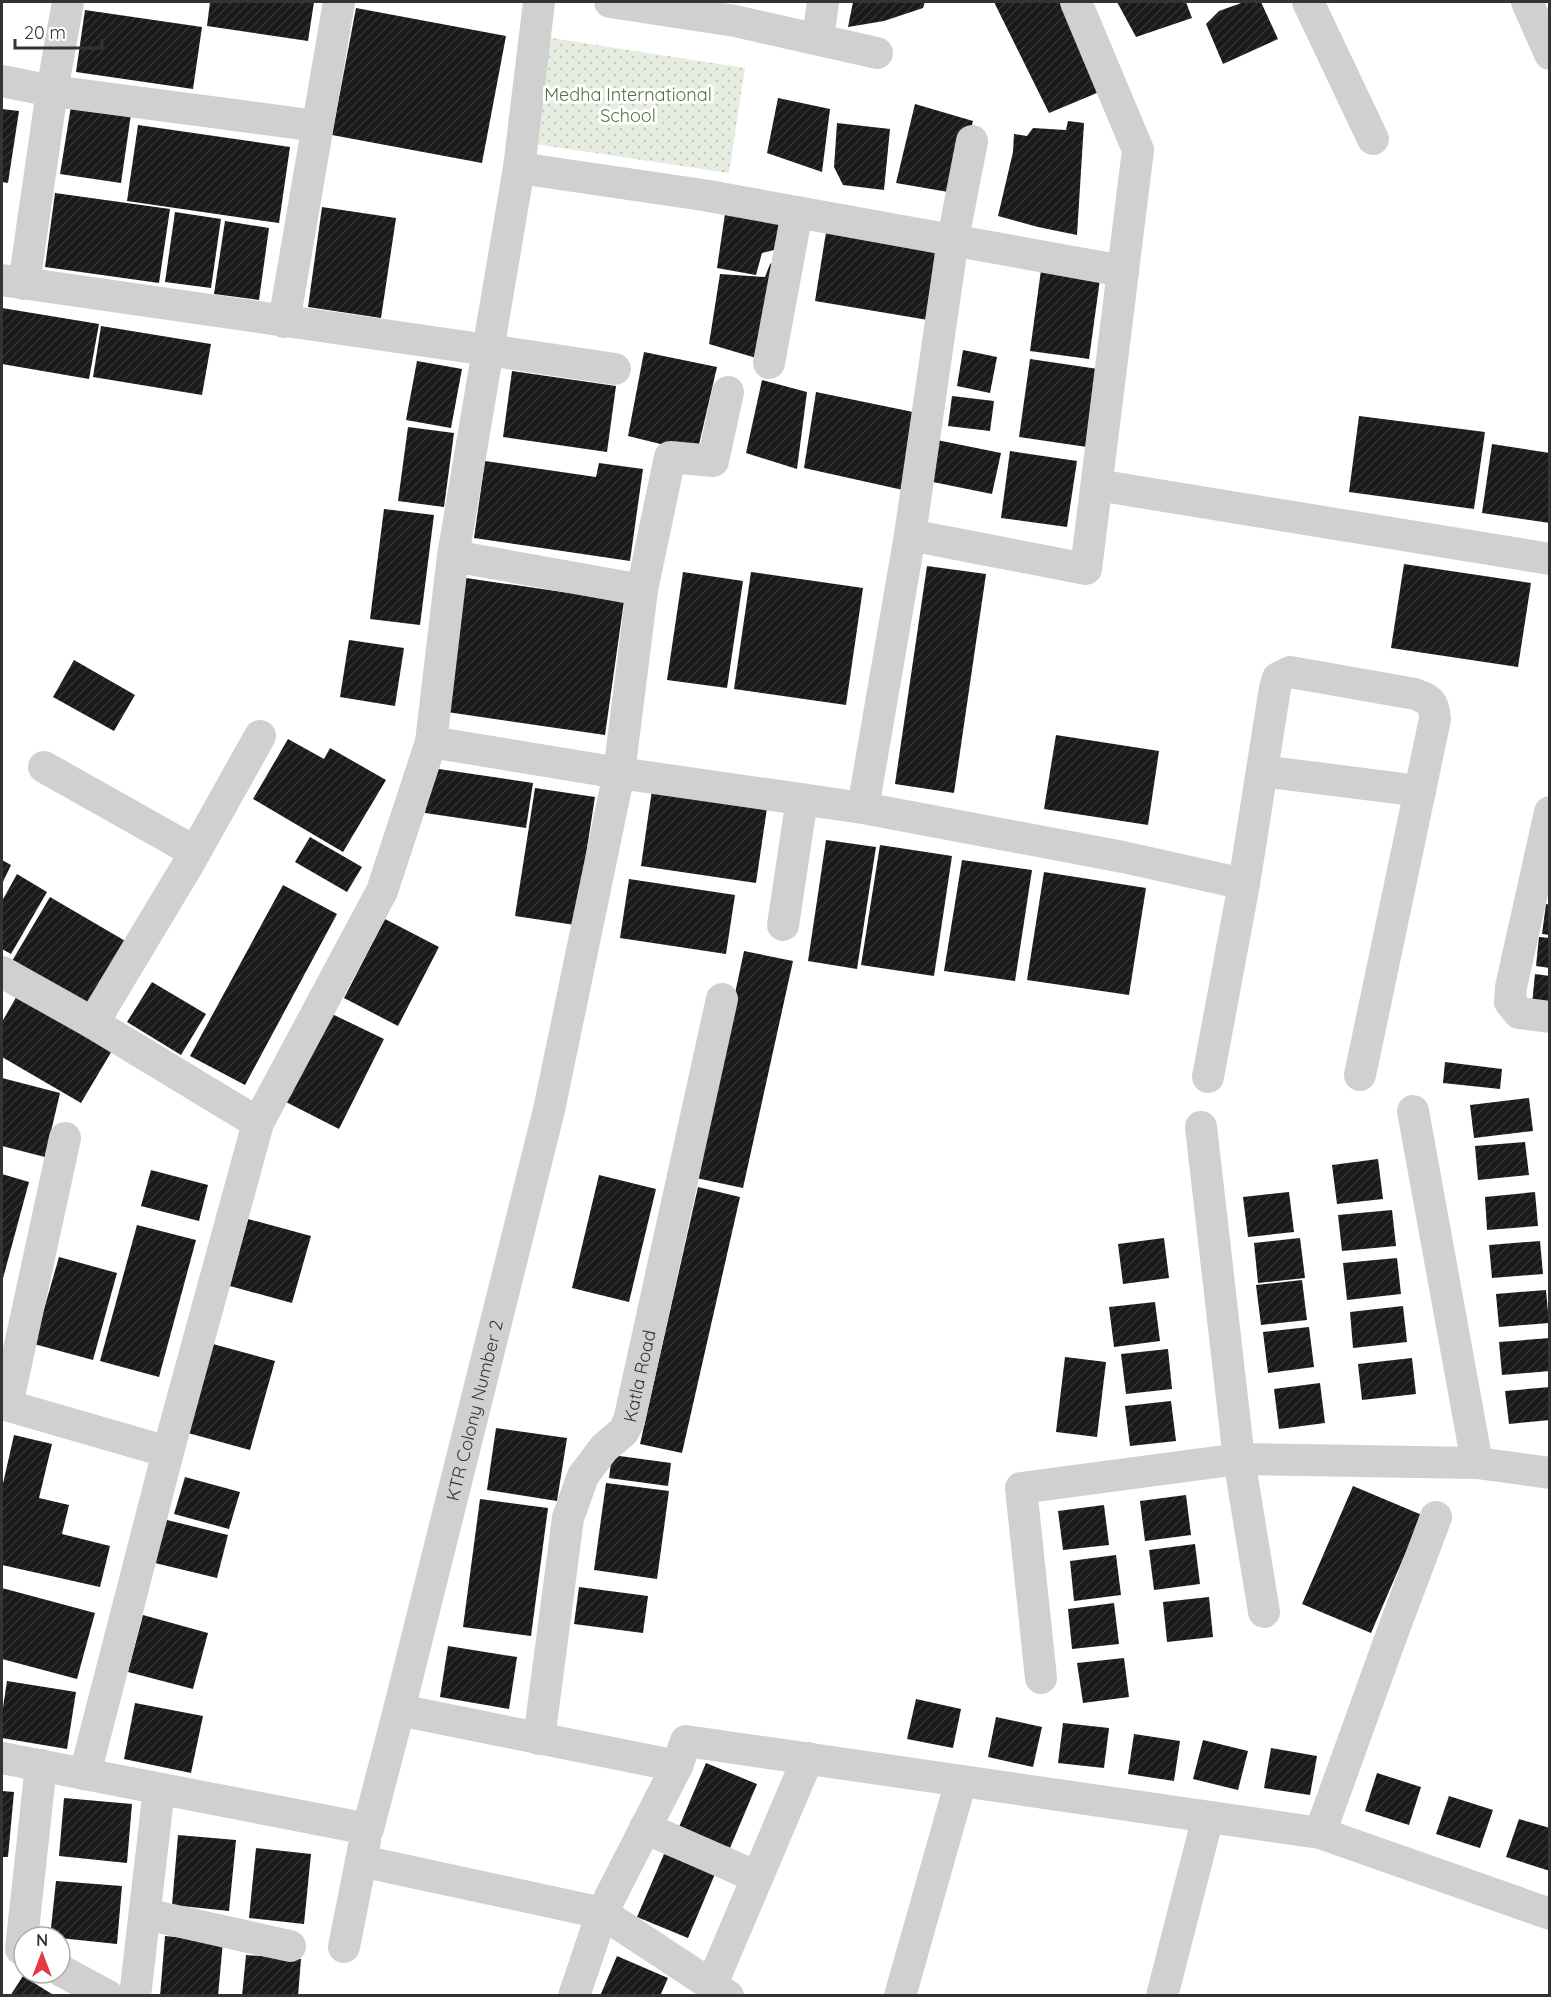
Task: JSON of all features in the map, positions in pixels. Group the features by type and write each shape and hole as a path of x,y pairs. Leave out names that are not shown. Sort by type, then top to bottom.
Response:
{"street":[{"path":"68,2 13,282 615,369"},
{"path":"284,322 339,2"},
{"path":"85,1774 168,1452 258,1123 382,891 431,742 453,556 519,168 539,2"},
{"path":"610,2 735,21 877,53"},
{"path":"818,39 823,2"},
{"path":"910,535 1086,569 1138,150 1076,2"},
{"path":"1308,2 1373,140"},
{"path":"1527,2 1550,54"},
{"path":"2,81 52,90 317,126"},
{"path":"862,808 910,535 953,239 972,141"},
{"path":"519,168 703,195 1123,271"},
{"path":"769,363 797,212"},
{"name":"KTR Colony Number 2","path":"344,1947 368,1829 549,1110 619,773 642,590 670,457 713,461 728,392"},
{"path":"1097,485 1550,559"},
{"path":"453,556 642,590"},
{"path":"1208,1077 1244,884 1275,688 1278,678 1290,672 1415,694 1430,700 1434,706 1435,719 1360,1075"},
{"path":"93,1023 195,852 260,736"},
{"path":"431,742 619,773 862,808 1123,857 1244,884"},
{"path":"44,767 195,852"},
{"path":"1262,771 1420,791"},
{"path":"783,925 802,799"},
{"path":"1550,812 1511,987 1510,1002 1519,1013 1550,1017"},
{"path":"2,972 93,1023 258,1123"},
{"name":"Katla Road","path":"539,1739 568,1518 583,1476 604,1448 623,1432 631,1414 722,999"},
{"path":"1413,1111 1477,1463"},
{"path":"1201,1127 1239,1459 1264,1612"},
{"path":"65,1138 4,1405 168,1452"},
{"path":"1041,1677 1021,1488 1239,1459 1477,1463 1550,1473"},
{"path":"1320,1833 1436,1516"},
{"path":"399,1710 677,1766"},
{"path":"574,1995 602,1913 677,1766 686,1741 1320,1833 1550,1914"},
{"path":"2,1758 368,1829"},
{"path":"361,1861 602,1913 720,1990 757,1877 808,1758"},
{"path":"19,1925 41,1765"},
{"path":"900,1995 961,1781"},
{"path":"135,1995 159,1789"},
{"path":"1162,1995 1208,1817"},
{"path":"645,1828 757,1877"},
{"path":"145,1914 290,1946"},
{"path":"72,1976 108,1995"}],"green space":[{"name":"Medha International School","path":"551,38 745,68 729,173 535,144"}],"building":[{"path":"210,2 314,2 308,41 207,26"},
{"path":"853,2 925,2 923,8 884,21 848,27"},
{"path":"994,2 1068,2 1104,90 1049,113"},
{"path":"1117,2 1186,2 1192,18 1136,37"},
{"path":"1244,2 1261,2 1278,39 1223,64 1206,24 1219,11"},
{"name":"Medha International School","path":"356,8 506,36 482,163 332,135"},
{"path":"85,10 202,27 193,89 76,72"},
{"path":"778,98 830,109 822,172 767,153"},
{"path":"915,104 973,121 954,193 896,183"},
{"path":"71,106 131,114 121,183 60,174"},
{"path":"2,109 19,111 8,183 2,182"},
{"path":"1068,121 1084,123 1077,235 998,216 1013,152 1014,134 1027,136 1033,128 1066,130"},
{"path":"837,123 890,129 884,190 843,185 834,167"},
{"path":"138,125 290,147 279,223 127,201"},
{"path":"55,193 170,209 159,283 45,267"},
{"path":"322,207 396,218 381,318 308,307"},
{"path":"726,207 784,217 774,250 762,253 756,275 717,268"},
{"path":"175,212 221,219 211,288 165,282"},
{"path":"225,221 269,228 259,300 214,294"},
{"path":"827,226 946,248 928,320 815,301"},
{"path":"778,259 763,360 709,344 720,274 765,277 770,264"},
{"path":"1041,270 1100,279 1089,359 1030,351"},
{"path":"2,308 99,324 89,379 2,364"},
{"path":"101,326 211,344 202,395 93,377"},
{"path":"963,350 997,357 990,393 957,386"},
{"path":"644,352 717,367 697,453 628,436"},
{"path":"1030,359 1098,369 1087,447 1019,437"},
{"path":"417,361 462,369 451,428 406,420"},
{"path":"512,371 616,386 607,452 503,437"},
{"path":"762,380 807,392 797,469 746,453"},
{"path":"816,392 913,412 903,490 804,468"},
{"path":"952,396 994,401 990,431 948,426"},
{"path":"1359,416 1485,432 1474,509 1349,492"},
{"path":"408,427 454,433 444,507 398,501"},
{"path":"937,440 1001,453 992,494 928,481"},
{"path":"1492,444 1550,453 1550,523 1482,513"},
{"path":"1010,451 1077,461 1067,527 1001,518"},
{"path":"485,461 596,477 599,463 643,469 630,561 474,538"},
{"path":"384,509 434,515 420,625 370,619"},
{"path":"1404,564 1531,583 1518,667 1391,648"},
{"path":"927,566 986,574 954,793 895,784"},
{"path":"683,572 743,581 727,688 667,680"},
{"path":"751,572 863,588 846,705 734,689"},
{"path":"466,578 624,601 605,735 447,712"},
{"path":"349,640 404,648 395,706 340,697"},
{"path":"74,660 135,695 114,731 53,697"},
{"path":"1056,735 1159,751 1148,825 1044,809"},
{"path":"288,739 324,759 330,748 386,780 343,852 253,799"},
{"path":"432,768 533,783 526,828 425,813"},
{"path":"535,788 595,797 575,925 515,916"},
{"path":"652,790 767,808 756,883 641,866"},
{"path":"310,837 362,867 347,892 295,862"},
{"path":"826,840 876,847 857,969 808,961"},
{"path":"880,845 952,856 934,976 861,965"},
{"path":"2,860 11,865 2,884"},
{"path":"962,860 1032,870 1015,981 944,971"},
{"path":"1044,872 1146,888 1129,995 1027,980"},
{"path":"17,874 47,892 11,954 2,949 2,901"},
{"path":"629,879 735,895 726,954 620,938"},
{"path":"283,885 337,914 245,1085 190,1056"},
{"path":"50,897 127,942 90,1006 12,961"},
{"path":"1546,904 1550,905 1550,935 1542,934"},
{"path":"385,919 439,947 398,1026 344,998"},
{"path":"1539,937 1550,938 1550,968 1536,966"},
{"path":"744,951 793,961 743,1188 696,1178"},
{"path":"1535,974 1550,976 1550,1006 1532,1004"},
{"path":"152,982 206,1014 181,1055 127,1022"},
{"path":"18,994 113,1049 81,1103 2,1057 2,1022"},
{"path":"330,1013 384,1039 339,1129 286,1102"},
{"path":"1445,1062 1502,1069 1500,1089 1443,1083"},
{"path":"2,1078 60,1093 45,1157 2,1146"},
{"path":"1529,1098 1533,1131 1474,1138 1470,1105"},
{"path":"1525,1142 1529,1175 1478,1180 1475,1146"},
{"path":"1378,1159 1383,1199 1337,1204 1332,1165"},
{"path":"151,1170 208,1185 199,1221 141,1206"},
{"path":"2,1174 29,1182 2,1282"},
{"path":"599,1175 656,1189 629,1302 572,1288"},
{"path":"698,1187 740,1197 682,1453 640,1444"},
{"path":"1289,1192 1294,1232 1248,1237 1243,1197"},
{"path":"1535,1192 1538,1226 1487,1230 1485,1197"},
{"path":"1392,1210 1396,1246 1342,1251 1338,1215"},
{"path":"248,1219 311,1236 292,1303 230,1286"},
{"path":"137,1225 196,1240 159,1377 100,1361"},
{"path":"1164,1238 1169,1278 1123,1284 1118,1244"},
{"path":"1300,1238 1305,1278 1258,1283 1254,1243"},
{"path":"1540,1241 1543,1274 1492,1278 1489,1245"},
{"path":"59,1257 117,1273 93,1360 34,1344"},
{"path":"1397,1258 1401,1294 1347,1300 1343,1263"},
{"path":"1302,1280 1307,1320 1261,1325 1256,1285"},
{"path":"1546,1290 1549,1323 1499,1327 1496,1294"},
{"path":"1155,1302 1160,1341 1114,1347 1109,1307"},
{"path":"1403,1306 1407,1342 1353,1348 1350,1312"},
{"path":"1309,1327 1314,1367 1268,1373 1263,1332"},
{"path":"1550,1338 1550,1371 1502,1375 1499,1342"},
{"path":"213,1344 275,1361 250,1450 188,1433"},
{"path":"1168,1349 1172,1389 1126,1394 1121,1354"},
{"path":"1065,1357 1106,1362 1097,1437 1056,1432"},
{"path":"1412,1358 1416,1394 1362,1400 1358,1364"},
{"path":"1320,1383 1325,1423 1279,1429 1274,1389"},
{"path":"1550,1387 1550,1420 1509,1424 1505,1391"},
{"path":"1171,1401 1176,1441 1130,1446 1125,1406"},
{"path":"496,1428 567,1438 557,1501 487,1490"},
{"path":"14,1435 52,1444 39,1498 69,1505 62,1534 110,1546 100,1587 2,1565 2,1488"},
{"path":"612,1455 671,1463 668,1486 609,1478"},
{"path":"185,1477 240,1492 229,1529 174,1514"},
{"path":"606,1483 669,1491 657,1579 594,1570"},
{"path":"1353,1486 1422,1515 1371,1633 1302,1604"},
{"path":"1186,1495 1191,1535 1145,1541 1140,1501"},
{"path":"480,1499 548,1508 531,1636 463,1627"},
{"path":"1104,1505 1109,1545 1063,1550 1058,1511"},
{"path":"167,1520 228,1535 217,1578 155,1563"},
{"path":"1195,1544 1200,1584 1154,1590 1149,1550"},
{"path":"1116,1555 1121,1595 1074,1601 1070,1561"},
{"path":"579,1587 648,1596 643,1633 574,1624"},
{"path":"2,1588 95,1613 77,1679 2,1659"},
{"path":"1209,1597 1213,1637 1167,1642 1163,1602"},
{"path":"1114,1603 1119,1644 1072,1649 1068,1609"},
{"path":"143,1615 208,1633 193,1689 128,1672"},
{"path":"448,1646 517,1657 509,1709 440,1697"},
{"path":"1124,1658 1129,1697 1083,1703 1077,1663"},
{"path":"7,1681 76,1692 67,1749 2,1738 2,1714"},
{"path":"916,1699 961,1709 953,1748 907,1739"},
{"path":"135,1703 203,1716 191,1773 124,1759"},
{"path":"996,1717 1042,1727 1033,1767 988,1757"},
{"path":"1063,1723 1109,1728 1104,1768 1058,1763"},
{"path":"1134,1734 1180,1741 1174,1781 1128,1774"},
{"path":"1203,1740 1248,1751 1238,1790 1193,1779"},
{"path":"1271,1748 1317,1756 1310,1795 1264,1788"},
{"path":"706,1763 757,1784 730,1848 679,1827"},
{"path":"1377,1773 1421,1787 1409,1825 1365,1811"},
{"path":"2,1791 14,1792 8,1857 2,1857"},
{"path":"1449,1796 1493,1810 1480,1848 1436,1834"},
{"path":"64,1798 132,1804 127,1863 59,1856"},
{"path":"1519,1819 1550,1828 1550,1871 1506,1857"},
{"path":"178,1835 236,1840 229,1911 172,1905"},
{"path":"256,1848 311,1854 304,1924 249,1918"},
{"path":"664,1854 715,1874 688,1938 637,1917"},
{"path":"56,1881 122,1886 117,1944 72,1939 72,1925 51,1925"},
{"path":"165,1936 223,1941 218,1996 160,1996"},
{"path":"246,1955 301,1959 298,1996 242,1996"},
{"path":"617,1956 668,1978 660,1996 600,1996"},
{"path":"17,1985 37,1985 55,1996 10,1996"}]}
